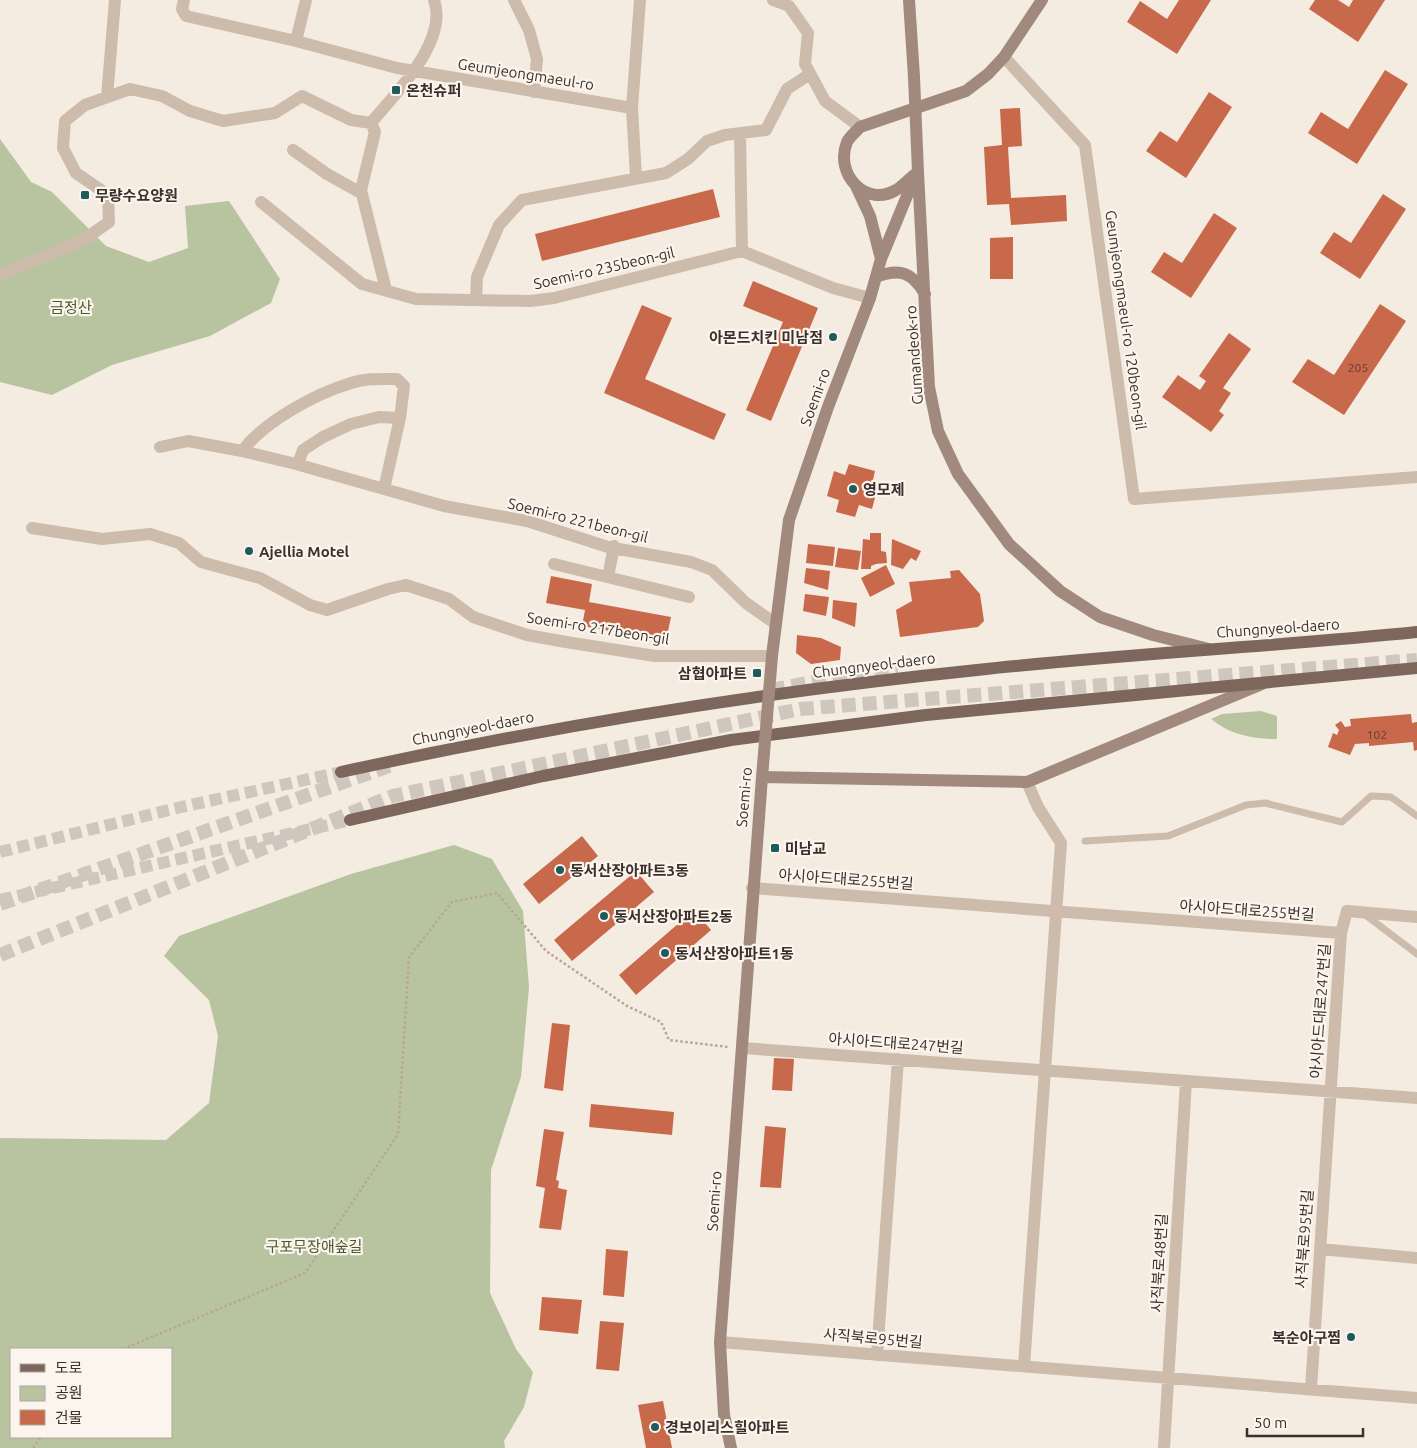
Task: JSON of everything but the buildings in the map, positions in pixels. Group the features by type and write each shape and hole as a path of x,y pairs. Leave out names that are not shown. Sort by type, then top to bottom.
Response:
{"main road":[{"name":"Gumandeok-ro","path":"909,0 926,296 929,387 938,431 958,474 1009,544 1060,592 1100,617 1154,635 1211,649"},
{"path":"881,259 870,216 856,186 846,174 843,156 848,140 860,128 966,91 988,74 1004,57 1042,0"},
{"path":"856,186 867,192 884,194 895,191 918,172"},
{"name":"Soemi-ro","path":"732,1448 724,1414 720,1342 743,1048 752,888 772,656 789,520 828,407 870,298 881,259 918,172"},
{"path":"876,277 891,271 904,273 917,280 926,296"},
{"name":"Chungnyeol-daero","path":"341,772 451,748 793,691 978,670 1417,632"},
{"path":"350,820 543,776 730,740 926,715 1417,668"},
{"path":"762,777 1027,782 1267,682"}],"street":[{"path":"107,97 115,0"},
{"name":"Geumjeongmaeul-ro","path":"184,0 182,9 186,16 296,41 397,68 632,108"},
{"path":"296,41 306,0"},
{"path":"371,123 414,71 433,37 437,7 434,0"},
{"path":"514,0 529,30 537,59 534,92"},
{"path":"636,177 632,108 640,0"},
{"path":"773,0 788,6 808,33 805,64 825,101 860,128"},
{"name":"Geumjeongmaeul-ro 120beon-gil","path":"1004,57 1084,145 1134,499 1417,476"},
{"path":"476,300 477,277 499,225 522,200 636,177 666,173 688,159 707,141 725,135 766,130 787,89 810,74"},
{"path":"0,275 82,241 109,222 108,195 76,173 63,148 65,120 84,105 130,89 162,96 190,111 223,120 275,113 302,96 351,120 371,123"},
{"path":"371,123 375,132 361,193 386,290"},
{"path":"740,134 742,251 833,288 870,298"},
{"path":"293,150 327,174 361,193"},
{"name":"Soemi-ro 235beon-gil","path":"261,202 362,284 416,299 530,301 554,298 742,251"},
{"path":"242,451 251,439 313,397 352,382 375,378 397,379 404,386 400,418 384,489"},
{"path":"298,464 303,450 323,436 351,424 379,417 400,418"},
{"name":"Soemi-ro 221beon-gil","path":"160,447 188,442 242,451 298,464 444,506 527,521 614,547 692,562 712,570 746,603 776,624"},
{"name":"Soemi-ro 217beon-gil","path":"32,528 102,539 150,534 179,543 201,562 260,578 310,605 327,610 388,589 406,585 449,599 473,617 527,635 655,656 772,656"},
{"path":"608,577 614,547"},
{"path":"554,564 689,597"},
{"path":"1024,1366 1047,1070 1061,842 1038,807 1027,782"},
{"name":"아시아드대로255번길","path":"752,888 1342,933"},
{"path":"1342,933 1347,911 1417,917"},
{"name":"아시아드대로247번길","path":"1331,1092 1342,933"},
{"name":"아시아드대로247번길","path":"743,1048 1417,1098"},
{"path":"877,1355 898,1059"},
{"name":"사직북로48번길","path":"1164,1448 1186,1081"},
{"name":"사직북로95번길","path":"1311,1389 1331,1092"},
{"path":"1320,1249 1417,1258"},
{"name":"사직북로95번길","path":"720,1342 1417,1398"}],"lane":[{"path":"1085,841 1168,836 1246,805 1265,803 1342,822 1371,796 1391,797 1417,816"},
{"path":"1362,913 1417,954"}],"path":[{"path":"125,1348 304,1273 398,1134 409,956 452,902 497,893 546,952 627,1006 661,1022 669,1040 743,1048"}],"green space":[{"name":"금정산","path":"0,139 31,182 52,192 106,246 149,262 188,248 185,206 229,201 280,279 271,303 210,336 112,365 52,395 0,382"},
{"path":"1261,711 1277,716 1277,739 1242,735 1226,729 1211,719 1222,714"},
{"name":"구포무장애숲길","path":"454,845 492,859 523,911 529,987 521,1077 491,1170 490,1293 516,1349 533,1372 524,1407 504,1441 505,1448 0,1448 0,1138 166,1140 209,1103 218,1036 209,1000 164,956 179,936 351,874"}],"tunnel":[{"path":"0,955 393,796 800,709 1417,660"},
{"path":"771,690 823,680 898,673"},
{"path":"0,904 392,765"},
{"path":"0,852 177,808 341,772"},
{"path":"0,900 350,820"}],"place":[{"name":"온천슈퍼","path":"396,90"},
{"name":"무량수요양원","path":"85,195"},
{"name":"아몬드치킨 미남점","path":"833,337"},
{"name":"영모제","path":"853,489"},
{"name":"Ajellia Motel","path":"249,551"},
{"name":"삼협아파트","path":"757,673"},
{"name":"미남교","path":"775,848"},
{"name":"동서산장아파트3동","path":"560,870"},
{"name":"동서산장아파트2동","path":"604,916"},
{"name":"동서산장아파트1동","path":"665,953"},
{"name":"복순아구찜","path":"1351,1337"},
{"name":"경보이리스힐아파트","path":"655,1427"}]}
